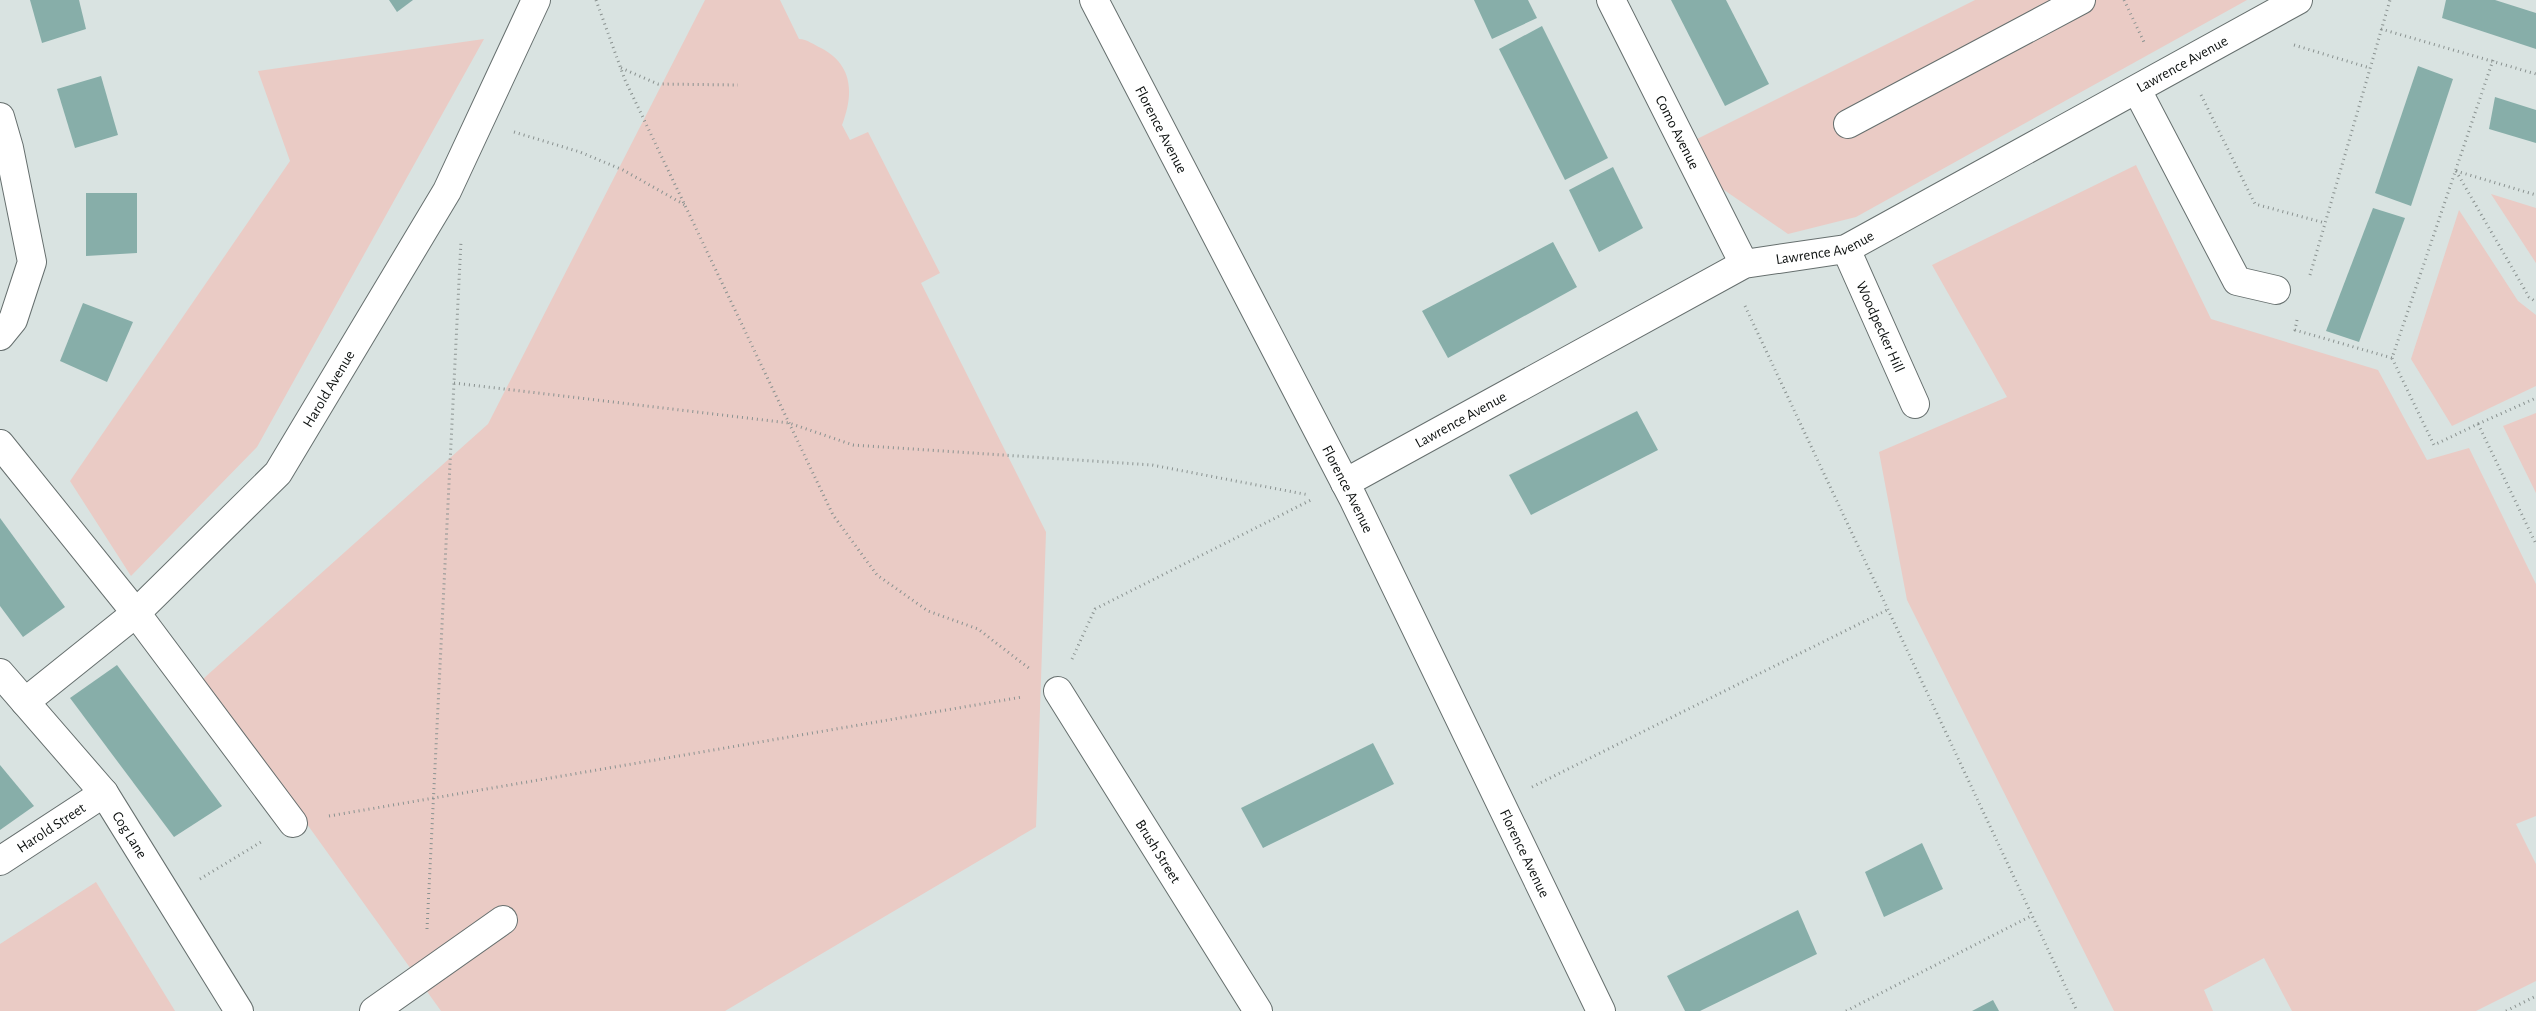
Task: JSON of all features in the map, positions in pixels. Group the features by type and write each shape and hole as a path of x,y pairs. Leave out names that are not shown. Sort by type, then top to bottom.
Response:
{"street":[{"name":"Harold Avenue","path":"25,702 136,613 278,473 447,191 536,0"},
{"name":"Florence Avenue","path":"1094,0 1345,483 1601,1011"},
{"name":"Como Avenue","path":"1611,0 1737,269"},
{"path":"1848,124 2082,0"},
{"name":"Lawrence Avenue","path":"1345,483 1737,269 1846,249 2298,0"},
{"path":"2137,90 2238,281 2276,290"},
{"path":"0,117 9,148 32,262 13,320 0,336"},
{"name":"Woodpecker Hill","path":"1846,249 1915,404"},
{"path":"0,444 136,613 293,823"},
{"name":"Cog Lane","path":"0,673 104,793 240,1011"},
{"name":"Brush Street","path":"1058,691 1258,1011"},
{"name":"Harold Street","path":"0,861 104,793"},
{"path":"374,1011 503,920"}],"path":[{"path":"596,0 621,68 833,515 877,575 928,611 978,629 1058,691"},
{"path":"2124,0 2161,77"},
{"path":"2309,278 2390,0"},
{"path":"2273,14 2286,43 2370,68"},
{"path":"2381,29 2536,74"},
{"path":"2493,60 2392,358 2434,445 2536,398"},
{"path":"2186,63 2255,204 2325,223"},
{"path":"621,68 658,84 738,85"},
{"path":"480,122 580,152 623,170 685,205"},
{"path":"2456,171 2536,195"},
{"path":"2456,171 2529,297 2536,302"},
{"path":"425,975 461,239"},
{"path":"1737,269 1887,610 2077,1011"},
{"path":"2299,313 2294,330 2392,358"},
{"path":"454,383 789,423 853,445 1152,465 1317,497 1096,609 1058,691"},
{"path":"2478,424 2536,544"},
{"path":"1500,802 1887,610"},
{"path":"169,898 293,823 1058,691"},
{"path":"1846,1011 2031,916"},
{"path":"2506,1011 2536,996"}],"shaded area":[{"path":"705,0 780,0 799,39 808,41 832,55 845,71 849,91 842,125 850,140 868,132 940,273 921,283 1046,532 1036,827 725,1011 441,1011 203,679 488,424"},
{"path":"1975,0 2247,0 1856,217 1788,234 1711,181 1691,142"},
{"path":"484,39 257,447 131,576 70,481 290,161 258,71"},
{"path":"2136,165 2211,319 2378,370 2427,460 2469,448 2536,584 2536,816 2516,824 2536,864 2536,981 2476,1011 2292,1011 2264,958 2204,990 2213,1011 2114,1011 1907,600 1879,452 2007,397 1932,265"},
{"path":"2491,194 2536,208 2536,263"},
{"path":"2459,210 2518,301 2536,315 2536,386 2452,426 2411,359"},
{"path":"2536,413 2536,493 2503,426"},
{"path":"96,882 175,1011 0,1011 0,944"}],"building":[{"path":"30,0 79,0 86,29 42,43"},
{"path":"389,0 413,0 397,12"},
{"path":"1474,0 1528,0 1537,18 1492,39"},
{"path":"1671,0 1726,0 1769,84 1725,106"},
{"path":"2446,0 2495,0 2536,13 2536,49 2442,18"},
{"path":"1542,26 1608,158 1565,180 1499,49"},
{"path":"2418,66 2453,79 2411,206 2375,193"},
{"path":"101,76 118,135 75,148 57,89"},
{"path":"2495,97 2536,110 2536,143 2489,129"},
{"path":"1613,167 1643,228 1599,252 1569,190"},
{"path":"86,193 137,193 137,253 86,256"},
{"path":"2373,208 2405,218 2359,342 2326,331"},
{"path":"1553,242 1577,287 1448,358 1422,311"},
{"path":"83,303 133,322 107,382 60,361"},
{"path":"1637,411 1658,450 1531,515 1509,475"},
{"path":"0,518 65,607 23,637 0,606"},
{"path":"117,665 222,806 174,837 70,698"},
{"path":"1373,743 1394,784 1263,848 1241,808"},
{"path":"0,765 34,806 0,830"},
{"path":"1922,843 1943,889 1884,917 1865,872"},
{"path":"1798,910 1817,954 1700,1011 1685,1011 1667,976"},
{"path":"1993,1000 1999,1011 1972,1011"}]}
